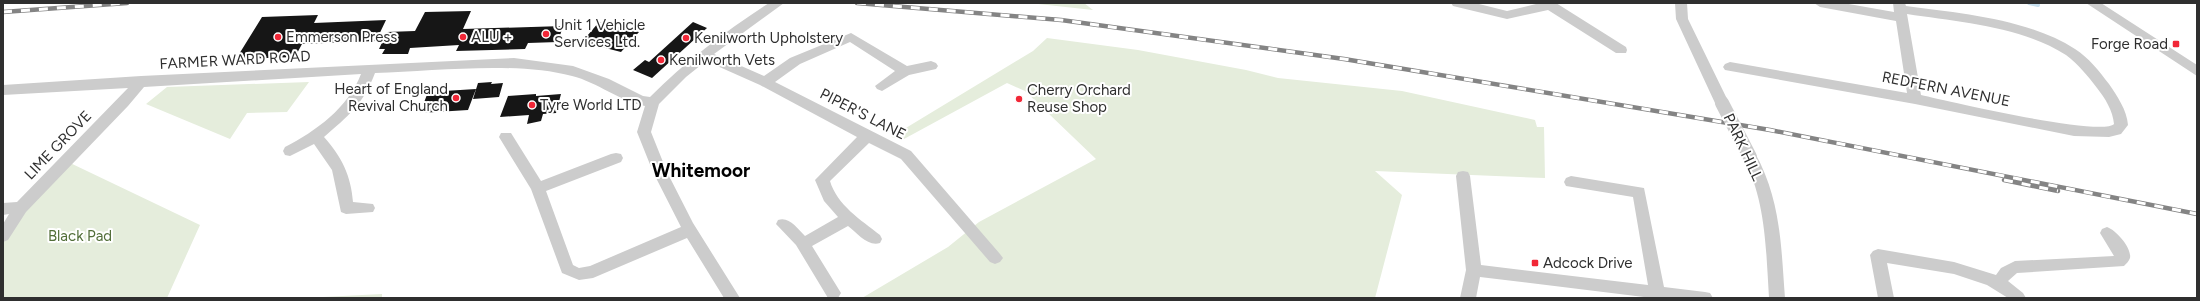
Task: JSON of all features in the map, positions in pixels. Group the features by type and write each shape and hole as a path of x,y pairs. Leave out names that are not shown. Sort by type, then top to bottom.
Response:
{"street":[{"path":"732,298 689,230 660,172 644,132 653,102 681,74 704,55 778,3"},
{"path":"1457,3 1507,15 1550,4 1621,50"},
{"name":"PARK HILL","path":"1681,3 1682,19 1722,103 1756,168 1772,221 1777,298"},
{"path":"1820,3 1900,10 1915,99"},
{"path":"2092,3 2197,71"},
{"name":"REDFERN AVENUE","path":"1730,67 1915,99 2061,129 2109,132 2116,130 2121,125 2121,117 2108,95 2080,60 2061,46 2047,40 2000,28 1900,10"},
{"path":"765,82 795,62 856,33 905,71"},
{"name":"PIPER'S LANE","path":"704,55 765,82 906,155 995,258"},
{"name":"FARMER WARD ROAD","path":"3,90 370,68 504,63 539,65 573,71 604,82 640,100 653,102"},
{"path":"882,86 905,71 932,66"},
{"path":"290,151 316,137 354,102 362,90 370,68"},
{"name":"LIME GROVE","path":"3,236 20,208 123,103 141,81"},
{"path":"868,136 822,180 824,191 849,218 875,239"},
{"path":"316,137 338,164 344,184 341,210 368,208"},
{"path":"506,137 538,188 567,269 574,273 583,274 593,272 689,230"},
{"path":"538,188 616,158"},
{"path":"1464,176 1474,270 1468,298"},
{"path":"1572,182 1639,192 1657,292"},
{"path":"3,209 20,208"},
{"path":"803,244 849,218"},
{"path":"783,224 803,244 833,293"},
{"path":"1999,282 2006,272 2015,267 2119,262 2122,258 2122,252 2107,233"},
{"path":"1886,298 1878,255 1979,274 1999,282 2013,291 2018,298"},
{"path":"1474,270 1705,298"}],"green space":[{"path":"1029,3 1084,3 1093,10"},
{"path":"1047,38 1138,50 1246,70 1278,78 1402,91 1535,120 1537,127 1544,127 1545,178 1375,171 1402,195 1375,298 862,298 948,247 979,222 1096,159 1025,91 1007,83 904,139 891,137 1033,51"},
{"path":"309,82 287,112 247,113 230,139 146,104 167,87"},
{"name":"Black Pad","path":"66,161 200,225 167,298 3,298 3,236"},
{"path":"382,294 382,298 303,298"}],"building":[{"path":"471,11 463,29 563,26 558,42 528,43 525,49 456,51 459,45 410,48 408,54 382,54 385,49 379,49 387,32 415,31 425,12"},
{"name":"Emmerson Press","path":"318,15 314,23 386,20 376,41 302,44 295,57 236,59 262,17"},
{"path":"599,22 639,32 621,52 582,42"},
{"name":"Kenilworth Vets","path":"693,22 707,28 652,78 633,70 645,60 649,62"},
{"path":"492,82 491,84 503,83 499,97 473,99 478,83"},
{"name":"Heart of England Revival Church","path":"476,89 468,110 420,113 428,92"},
{"name":"Tyre World LTD","path":"536,94 536,96 561,94 556,113 543,114 541,121 527,124 529,115 500,117 508,96"}],"waterway":[{"path":"2029,3 2038,5"}],"railway":[{"path":"3,12 127,3"},
{"path":"857,3 1061,20 1344,59 1770,130 2197,214"},
{"path":"2004,180 2058,191"}],"place":[{"name":"Unit 1 Vehicle Services Ltd.","path":"546,34"},
{"name":"Emmerson Press","path":"278,37"},
{"name":"ALU +","path":"463,37"},
{"name":"Kenilworth Upholstery","path":"686,38"},
{"name":"Forge Road","path":"2176,44"},
{"name":"Kenilworth Vets","path":"661,60"},
{"name":"Heart of England Revival Church","path":"456,98"},
{"name":"Cherry Orchard Reuse Shop","path":"1019,99"},
{"name":"Tyre World LTD","path":"532,105"},
{"name":"Adcock Drive","path":"1535,263"}],"district":[{"name":"Whitemoor","path":"701,170"}]}
